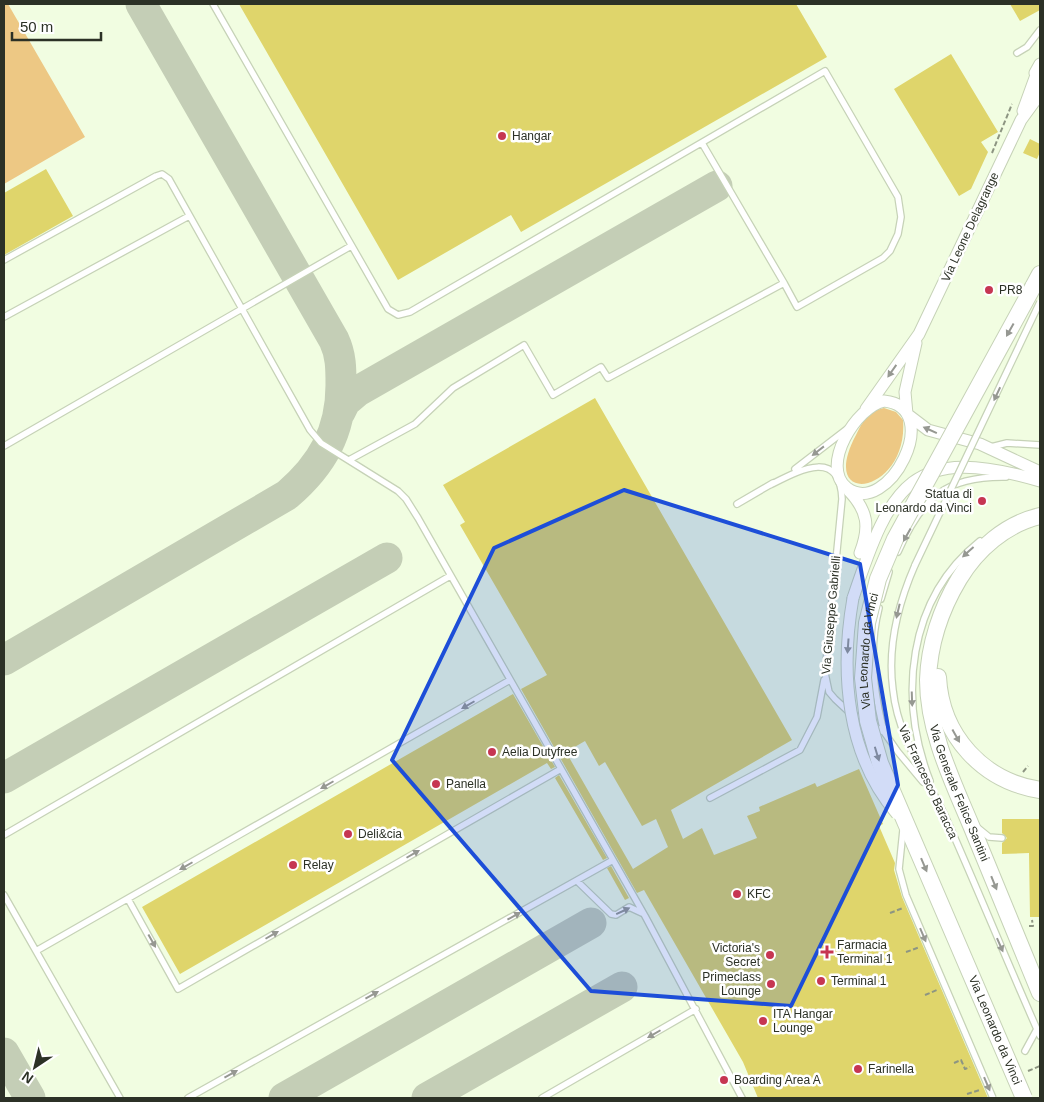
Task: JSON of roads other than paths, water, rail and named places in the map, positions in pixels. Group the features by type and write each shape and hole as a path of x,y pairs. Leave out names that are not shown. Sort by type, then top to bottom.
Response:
{"main road":[{"name":"Via Leonardo da Vinci","path":"1024,1098 880,763 866,711 863,659 871,604 889,552 1040,274"},
{"path":"1033,518 1008,529 981,550 954,587 943,621 938,664 939,690 946,716 959,741 979,764 1008,781 1040,790"},
{"name":"Via Generale Felice Santini","path":"954,587 946,604 933,645 928,680 936,734 961,801 1040,993"}],"street":[{"name":"Via Leone Delagrange","path":"866,409 919,334 1021,120 1038,82 1036,69 1040,64"},
{"name":"Via Leone Delagrange","path":"1021,120 1040,94"},
{"name":"Via Leone Delagrange","path":"908,414 904,402 906,384 919,334"},
{"path":"866,547 866,516 861,506 843,484 836,466 837,457 856,421 866,409 878,402 890,401 902,408 928,430 988,448 1039,477"},
{"path":"843,484 853,492 865,494 879,488 894,474 911,438 908,414"},
{"path":"904,820 891,806 878,786 860,746 852,721 846,668 854,573 866,547 903,490 911,482 927,473 946,468 964,467 1039,477"}],"lane":[{"path":"213,4 388,309 398,315 410,312 702,143 825,72 898,196 900,216 898,234 890,251 883,258 797,307 702,143"},
{"path":"1016,53 1027,47 1040,30"},
{"path":"4,260 162,174 169,179 310,430 321,443 406,499 614,860 696,1009 742,1098"},
{"path":"4,317 189,216"},
{"path":"4,446 351,246"},
{"path":"349,460 415,424 453,388 524,345 553,395 601,367 608,378 784,283"},
{"name":"Via Francesco Baracca","path":"1040,302 915,565 900,603 896,621 891,669 893,690 905,738 935,795 1040,1036"},
{"path":"737,504 797,468 856,421"},
{"path":"988,448 1007,443 1040,445"},
{"path":"770,484 807,467 816,466 829,470 843,484"},
{"path":"896,556 914,523 929,502 946,488 966,480 995,477 1039,477"},
{"name":"Via Giuseppe Gabrielli","path":"843,484 825,673 829,692 842,706 857,717 876,726 888,736 898,752 924,782 946,820"},
{"path":"935,795 918,749 913,721 912,672 920,629 933,598 959,559 992,534 1033,518"},
{"path":"888,736 879,713 873,677 872,655 878,614 893,564"},
{"path":"4,835 450,576"},
{"path":"710,798 800,750 817,717 825,673"},
{"path":"36,951 510,680"},
{"path":"128,899 178,988 562,769"},
{"path":"961,801 968,807 978,828 984,834 995,838 1002,838"},
{"path":"904,820 900,869 906,895 993,1098"},
{"path":"188,1098 614,860"},
{"path":"576,881 611,914 616,915 629,907 639,910 645,916"},
{"path":"4,895 120,1098"},
{"path":"542,1098 696,1009"},
{"path":"1025,1050 1037,1029"}],"place":[{"name":"Hangar","path":"502,136"},
{"name":"PR8","path":"989,290"},
{"name":"Statua di Leonardo da Vinci","path":"982,501"},
{"name":"Aelia Dutyfree","path":"492,752"},
{"name":"Panella","path":"436,784"},
{"name":"Deli&cia","path":"348,834"},
{"name":"Relay","path":"293,865"},
{"name":"KFC","path":"737,894"},
{"name":"Farmacia Terminal 1","path":"827,952"},
{"name":"Victoria's Secret","path":"770,955"},
{"name":"Terminal 1","path":"821,981"},
{"name":"Primeclass Lounge","path":"771,984"},
{"name":"ITA Hangar Lounge","path":"763,1021"},
{"name":"Farinella","path":"858,1069"},
{"name":"Boarding Area A","path":"724,1080"}]}
